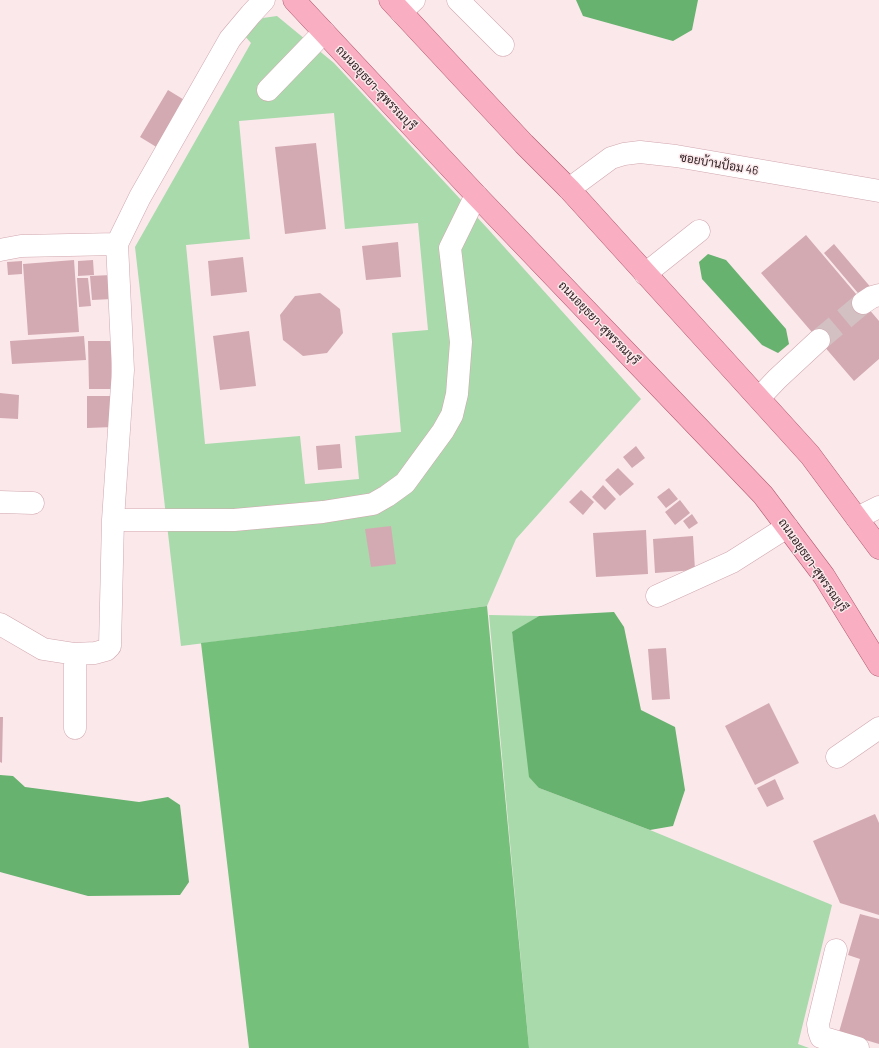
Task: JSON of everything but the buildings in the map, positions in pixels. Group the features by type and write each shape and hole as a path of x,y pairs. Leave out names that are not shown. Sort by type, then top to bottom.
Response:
{"main road":[{"name":"ถนนอยุธยา-สุพรรณบุรี","path":"294,0 476,195 763,495 824,576 879,665"},
{"path":"402,4 524,144 569,189 810,455 879,548"}],"street":[{"path":"0,624 43,650 75,654 106,650 110,646 113,520 123,370 117,244 140,197 230,39 264,0"},
{"path":"458,0 502,45"},
{"path":"268,90 324,32"},
{"name":"ซอยบ้านป้อม 46","path":"569,189 611,158 624,154 640,152 676,156 879,191"},
{"path":"113,520 234,520 323,512 373,504 387,496 404,483 443,431 452,415 457,394 460,342 450,248 476,195"},
{"path":"645,274 699,231"},
{"path":"0,250 21,246 117,244"},
{"path":"759,398 819,340"},
{"path":"0,502 32,503"},
{"path":"857,518 879,507"},
{"path":"658,596 732,562 787,527"},
{"path":"75,654 75,728"},
{"path":"837,757 879,728"},
{"path":"836,950 818,1024 819,1031 822,1037 858,1048"}],"shaded area":[{"path":"576,0 698,0 692,30 673,41 583,16"},
{"path":"277,16 334,63 488,229 641,399 516,539 487,606 181,646 135,247 251,43 244,35 263,18","holes":["334,113 345,229 418,223 428,330 392,333 401,432 355,436 359,479 305,484 300,436 205,444 186,245 250,239 239,121"]},
{"path":"708,254 726,260 786,329 789,344 778,353 762,345 702,279 699,262"},
{"path":"487,606 529,1048 249,1048 201,643"},
{"path":"614,612 624,627 641,710 675,727 685,790 673,826 650,830 539,788 529,777 512,632 539,616"},
{"path":"489,615 539,616 512,633 539,788 650,830 832,905 798,1044 809,1048 529,1048"},
{"path":"0,775 13,776 25,787 139,802 168,797 180,805 189,882 180,895 88,896 0,872"}],"tunnel":[{"path":"819,340 863,303"}]}
